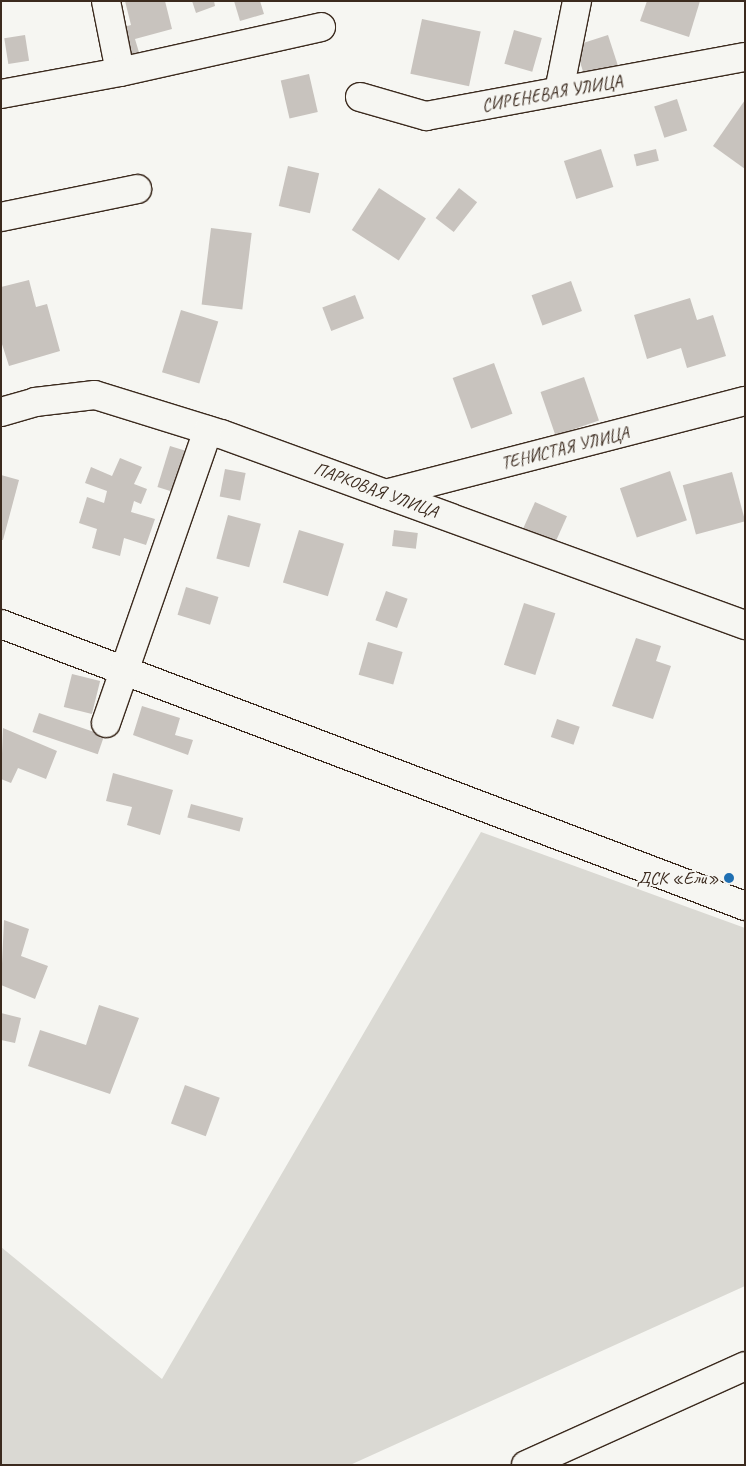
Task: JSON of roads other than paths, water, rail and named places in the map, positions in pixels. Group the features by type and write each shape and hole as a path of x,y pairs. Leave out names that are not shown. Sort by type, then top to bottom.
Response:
{"street":[{"path":"106,1 120,72"},
{"path":"558,91 577,1"},
{"path":"1,94 120,72 321,26"},
{"name":"СИРЕНЕВАЯ УЛИЦА","path":"360,97 426,116 745,57"},
{"path":"1,217 137,189"},
{"name":"ПАРКОВАЯ УЛИЦА","path":"1,412 35,402 95,396 208,430 745,625"},
{"name":"ТЕНИСТАЯ УЛИЦА","path":"385,494 745,401"},
{"path":"106,722 208,430"},
{"path":"1,624 124,673 745,906"},
{"path":"526,1465 745,1366"}],"place":[{"name":"ДСК «Ели»","path":"729,878"}]}
